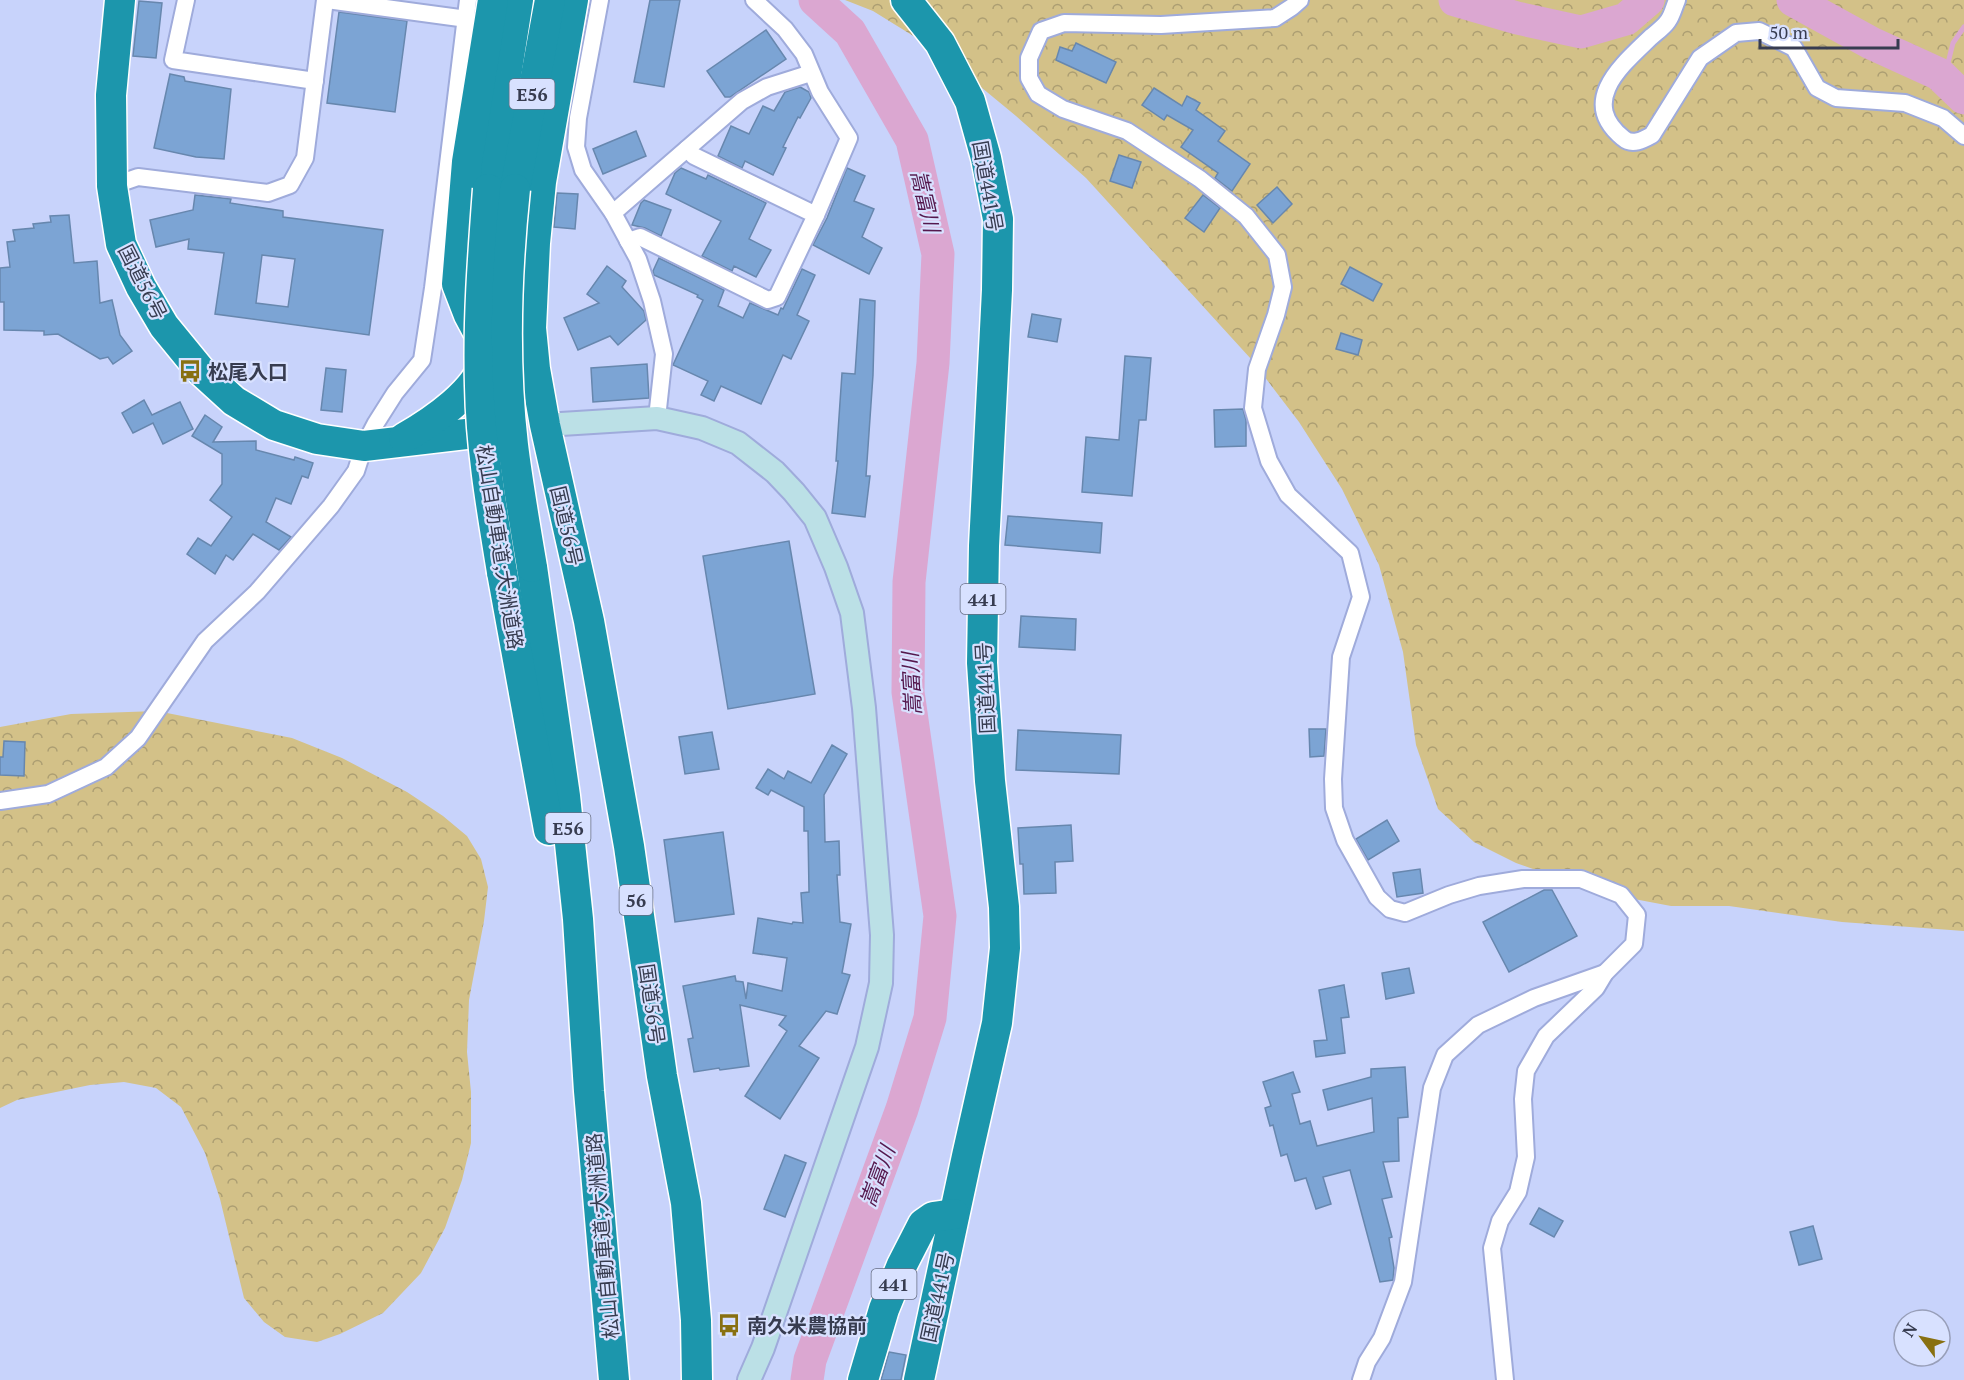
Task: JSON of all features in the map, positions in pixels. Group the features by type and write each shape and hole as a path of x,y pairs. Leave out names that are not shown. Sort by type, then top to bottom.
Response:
{"highway":[{"name":"国道56号","path":"120,0 111,95 112,186 121,244 141,287 164,326 200,370 234,400 274,425 317,439 364,446 545,425 589,621 628,846 662,1076 686,1203 696,1320 698,1380"},
{"path":"493,0 467,162 457,284 469,315 486,347 545,425"},
{"name":"松山自動車道;大洲道路","path":"518,0 502,189 508,252 508,387 513,445 565,796 578,919 589,1091 614,1380"},
{"name":"松山自動車道;大洲道路","path":"550,0 502,189 479,314 480,387 484,451 502,572 545,800 589,1091"},
{"path":"545,425 535,369 531,328 535,243 541,182 573,0"},
{"name":"国道441号","path":"906,0 940,43 970,101 986,158 998,219 997,290 984,546 982,663 990,781 1004,906 1005,948 997,1023 920,1380"},
{"path":"397,442 432,422 466,392 484,363 486,347"},
{"name":"国道441号","path":"863,1380 884,1309 902,1265 923,1224 933,1217 954,1214"}],"street":[{"path":"186,0 173,60 315,81"},
{"path":"112,186 138,177 268,193 290,185 305,158 326,0 466,19"},
{"path":"0,801 48,794 106,767 138,738 205,641 257,592 331,506 356,471 364,446 376,423 395,393 422,360 468,0"},
{"path":"600,0 578,118 576,147 583,170 613,213 638,259 652,301 664,354 657,418"},
{"path":"628,241 640,237 768,300 777,297 849,138 820,92 804,54 785,29 754,0"},
{"path":"1300,0 1275,18 1161,25 1064,23 1041,31 1029,58 1029,78 1038,94 1063,110 1127,131 1200,179 1246,216 1277,255 1282,287 1276,315 1257,369 1253,408 1269,460 1288,495 1350,553 1361,597 1341,657 1333,779 1334,808 1345,840 1377,897 1390,909 1405,913 1449,895 1479,886 1523,879 1581,879 1621,895 1637,915 1634,944 1605,973 1596,988 1546,1036 1526,1071 1523,1099 1526,1157 1518,1192 1500,1221 1492,1248 1505,1380"},
{"path":"1677,0 1668,21 1627,60 1610,82 1602,104 1607,120 1624,140 1639,142 1652,135 1700,58 1736,33 1760,31 1794,48 1817,88 1836,98 1905,103 1943,118 1964,136"},
{"path":"613,213 742,100 767,87 811,73"},
{"path":"687,149 694,156 816,215"},
{"path":"545,425 657,418 702,428 738,442 776,472 815,518 837,567 852,614 864,708 882,935 880,983 863,1057 763,1348 749,1380"},
{"path":"1361,1380 1367,1362 1382,1338 1402,1282 1432,1088 1446,1056 1478,1025 1534,998 1605,973"}],"green space":[{"path":"845,0 1964,0 1964,931 1842,922 1729,906 1671,906 1597,892 1516,863 1474,842 1438,809 1416,745 1403,652 1379,565 1342,489 1299,422 1251,359 1086,178 936,50 873,11"},
{"path":"157,711 292,738 342,758 407,792 443,816 467,836 481,859 488,887 469,1000 467,1052 471,1092 471,1143 462,1180 445,1228 421,1273 383,1313 340,1334 317,1342 285,1337 264,1322 244,1298 220,1199 205,1153 181,1107 156,1088 124,1082 90,1085 17,1100 0,1108 0,727 71,714"}],"building":[{"path":"650,0 680,0 664,87 634,82"},
{"path":"139,1 162,3 156,58 133,56"},
{"path":"339,12 407,21 395,112 327,103"},
{"path":"766,30 786,59 730,97 725,97 707,71"},
{"path":"1076,43 1116,62 1106,83 1056,60 1060,47 1072,51"},
{"path":"170,74 184,77 185,81 231,89 224,159 196,157 154,148"},
{"path":"800,87 809,92 811,98 800,118 798,117 783,147 786,148 773,175 745,161 742,168 718,156 731,126 749,134 763,106 774,111 785,92"},
{"path":"1154,88 1182,106 1187,96 1200,103 1196,110 1225,131 1218,141 1250,164 1232,191 1215,178 1218,173 1181,147 1193,130 1167,115 1164,120 1142,105"},
{"path":"636,131 646,156 603,174 593,149"},
{"path":"1119,155 1141,162 1132,188 1110,181"},
{"path":"681,168 706,179 708,175 766,203 749,239 771,250 756,277 734,266 732,271 702,256 721,221 666,194 675,173"},
{"path":"847,168 865,176 854,201 874,209 862,237 882,248 869,274 813,245 827,218"},
{"path":"1277,187 1292,204 1273,223 1257,205"},
{"path":"557,193 578,194 575,229 554,227"},
{"path":"195,195 231,199 230,203 283,211 283,217 383,230 369,335 215,314 224,253 188,249 189,239 156,247 150,220 193,210","holes":["262,255 295,259 288,307 256,303"]},
{"path":"1203,195 1220,208 1204,232 1185,218"},
{"path":"644,200 671,210 661,236 645,228 632,225"},
{"path":"69,215 74,263 97,261 100,303 112,300 120,335 132,351 113,364 108,357 100,359 58,334 44,335 44,331 4,330 4,302 0,302 0,268 10,267 7,242 15,241 13,230 34,228 33,224 51,222 50,216"},
{"path":"659,258 724,290 718,306 743,318 750,303 778,315 802,269 815,275 797,315 809,321 791,359 783,355 761,404 721,386 714,401 701,395 708,381 673,365 703,300 697,297 698,295 654,275 653,271"},
{"path":"607,266 626,281 622,287 644,311 646,320 618,345 610,336 578,350 564,318 599,303 587,294"},
{"path":"1350,267 1382,284 1373,301 1341,284"},
{"path":"860,299 875,301 873,375 866,476 870,476 865,517 832,513 838,461 836,461 842,373 855,374"},
{"path":"1032,314 1061,319 1057,342 1028,337"},
{"path":"1341,333 1362,340 1358,355 1336,349"},
{"path":"1125,356 1151,358 1146,420 1139,420 1132,496 1082,492 1086,437 1119,440"},
{"path":"647,364 649,398 593,402 591,368"},
{"path":"326,368 346,370 342,412 321,410"},
{"path":"144,400 152,415 180,402 193,429 163,444 153,423 133,433 122,413"},
{"path":"1243,409 1246,420 1246,446 1215,447 1214,410"},
{"path":"205,415 222,427 213,442 256,441 256,450 294,460 295,457 313,463 308,478 302,476 291,504 276,498 266,522 291,537 279,550 253,534 233,560 226,555 215,574 187,554 198,538 211,546 232,517 210,500 222,484 222,454 192,436"},
{"path":"1008,516 1102,523 1100,553 1005,545"},
{"path":"789,541 815,694 728,709 703,556"},
{"path":"1021,616 1076,619 1075,650 1019,647"},
{"path":"1309,729 1326,729 1324,756 1310,757"},
{"path":"1018,730 1121,735 1119,774 1016,770"},
{"path":"712,732 719,769 685,774 679,737"},
{"path":"4,741 25,742 24,776 0,775 0,757 3,757"},
{"path":"832,745 847,754 824,795 825,842 839,841 840,875 837,875 840,922 851,924 842,973 850,975 837,1014 826,1011 799,1046 819,1058 780,1119 745,1096 787,1031 779,1025 786,1016 740,1005 749,1066 694,1072 688,1039 693,1038 683,986 735,976 736,981 743,982 746,999 748,983 782,991 787,958 753,953 758,918 792,924 793,922 803,923 801,893 809,892 808,831 804,831 804,807 771,790 768,795 756,788 768,769 784,779 788,771 811,783"},
{"path":"1387,820 1399,841 1368,860 1356,839"},
{"path":"1071,825 1073,861 1055,862 1056,893 1024,894 1018,828"},
{"path":"723,832 734,914 675,922 664,840"},
{"path":"1420,869 1423,893 1397,897 1393,873"},
{"path":"1544,890 1552,890 1577,936 1509,972 1483,922"},
{"path":"1409,968 1414,993 1386,999 1382,973"},
{"path":"1344,985 1349,1017 1341,1018 1345,1053 1316,1057 1314,1041 1327,1040 1319,990"},
{"path":"1405,1067 1408,1117 1398,1118 1399,1161 1383,1162 1392,1197 1382,1199 1392,1237 1389,1238 1394,1268 1393,1280 1380,1282 1350,1170 1323,1177 1331,1204 1316,1209 1306,1178 1295,1181 1287,1154 1281,1156 1273,1125 1270,1126 1265,1108 1271,1106 1263,1082 1293,1072 1300,1092 1292,1094 1300,1124 1310,1121 1317,1146 1374,1132 1372,1098 1328,1110 1323,1090 1371,1077 1371,1069"},
{"path":"785,1155 806,1163 785,1217 764,1209"},
{"path":"1539,1208 1563,1221 1554,1237 1530,1224"},
{"path":"1813,1226 1822,1259 1799,1265 1790,1232"},
{"path":"889,1352 906,1355 901,1380 881,1380"}],"waterway":[{"name":"嵩富川","path":"807,1380 810,1360 902,1109 930,1018 940,916 908,692 909,582 933,363 938,254 912,140 850,32 815,0"},
{"path":"1455,0 1517,18 1581,32 1626,19 1648,0"},
{"path":"1793,0 1871,43 1939,74 1964,98"},
{"path":"1944,79 1953,43 1964,27"}],"place":[{"name":"松尾入口","path":"190,371"},
{"name":"南久米農協前","path":"729,1325"}]}
